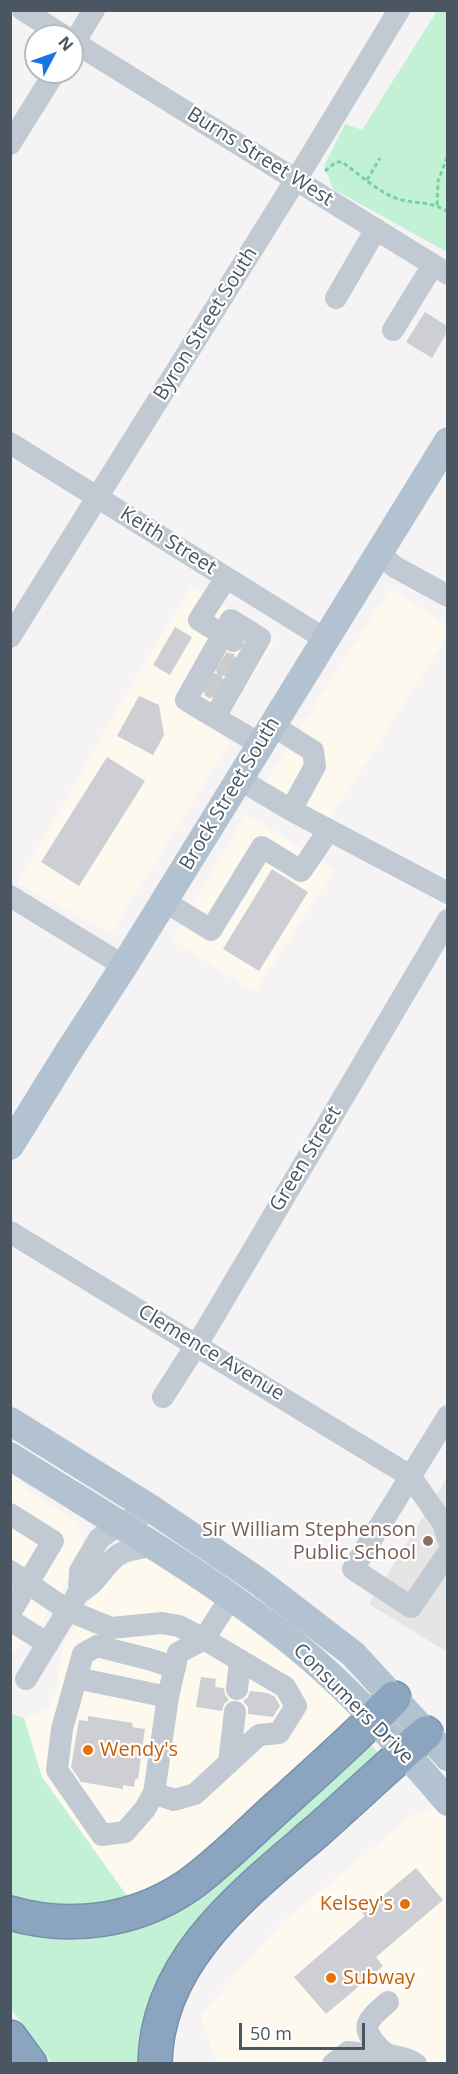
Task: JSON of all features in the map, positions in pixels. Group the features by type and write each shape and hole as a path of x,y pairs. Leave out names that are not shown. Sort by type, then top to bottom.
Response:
{"highway":[{"path":"10,1913 59,1923 83,1922 108,1918 160,1902 188,1885 222,1858 384,1709"},
{"path":"155,2064 155,2047 162,2012 177,1979 214,1926 254,1886 415,1742"},
{"path":"10,2037 30,2064"}],"main road":[{"name":"Brock Street South","path":"10,1146 124,966 447,441"},
{"name":"Consumers Drive","path":"10,1421 153,1510 258,1581 353,1654 384,1709 415,1742 447,1802"},
{"name":"Consumers Drive","path":"10,1455 231,1597 296,1646 350,1694 384,1709"},
{"name":"Consumers Drive","path":"415,1742 447,1757"}],"street":[{"name":"Burns Street West","path":"23,10 45,24"},
{"path":"84,24 94,10"},
{"name":"Byron Street South","path":"10,637 296,180 399,10"},
{"name":"Burns Street West","path":"84,49 440,269"},
{"path":"10,144 48,84"},
{"path":"336,298 376,230"},
{"path":"393,330 440,269"},
{"name":"Keith Street","path":"10,443 325,639"},
{"path":"377,552 395,567 447,596"},
{"path":"226,578 199,620 239,644"},
{"path":"239,644 214,686 186,700 215,717 313,751 315,766 291,810"},
{"path":"215,717 214,686 239,644"},
{"path":"239,779 291,810 447,894"},
{"path":"164,901 206,939 262,847 301,871 328,830"},
{"path":"10,897 124,966"},
{"name":"Green Street","path":"163,1397 197,1344 447,920"},
{"name":"Clemence Avenue","path":"10,1232 410,1476"},
{"path":"447,1416 353,1569 411,1607 447,1553"},
{"path":"410,1476 443,1523 447,1539"},
{"path":"26,1679 73,1601 80,1570 99,1539 117,1525 153,1510"},
{"path":"10,1514 53,1541 19,1577 10,1613"},
{"path":"73,1601 90,1587 116,1557 124,1552 152,1546"},
{"path":"19,1577 73,1601 111,1628 162,1623 179,1626 285,1687 296,1706 279,1733 259,1736 195,1794 174,1800 154,1793"},
{"path":"175,1668 98,1647 83,1654 62,1729 57,1770 102,1835 125,1833 145,1809 154,1793 168,1697 175,1668 178,1653 204,1639 231,1597"},
{"path":"10,1620 48,1644"},
{"path":"143,1626 156,1641 152,1660"},
{"path":"237,1689 240,1660"},
{"path":"76,1678 168,1697"},
{"path":"230,1762 235,1712"},
{"path":"388,2002 371,2018 367,2025 367,2034 382,2052 408,2058 416,2064"},
{"path":"333,2064 348,2052 357,2053 369,2064"}],"path":[{"path":"437,205 438,181 447,155"},
{"path":"367,180 380,159"},
{"path":"323,172 336,162 342,162 388,194 399,199 437,205 447,212"}],"shaded area":[{"path":"191,587 275,640 220,730 230,742 112,931 96,926 18,883 133,682"},
{"path":"390,589 447,626 447,637 327,823 265,782"},
{"path":"246,814 335,870 255,992 172,940"},
{"path":"10,1476 76,1521 82,1537 83,1553 67,1583 31,1639 11,1653"},
{"name":"Sir William Stephenson Public School","path":"447,1478 447,1652 369,1604"},
{"path":"141,1557 152,1559 290,1653 348,1712 349,1720 190,1874 135,1907 42,1777 24,1718 47,1709 56,1690 63,1646 108,1572 118,1563"},
{"path":"438,1806 447,1817 447,2063 217,2063 200,2016 283,1921 412,1816"}],"green space":[{"path":"437,11 448,11 447,252 333,189 324,166 345,124 362,130"},
{"path":"10,1714 24,1718 42,1777 135,1907 84,1912 11,1903"},
{"path":"370,1744 380,1755 212,1912 142,2063 51,2063 11,2009 11,1930 34,1936 71,1939 108,1935 148,1925 180,1910"}],"building":[{"path":"425,312 447,326 447,332 432,358 406,342"},
{"path":"175,627 192,637 170,675 153,665"},
{"path":"228,653 235,654 210,699 204,695"},
{"path":"139,696 159,705 164,735 153,755 117,736"},
{"path":"107,757 145,781 79,886 41,862"},
{"path":"272,869 308,892 259,971 223,949"},
{"path":"201,1677 216,1679 215,1687 224,1688 229,1700 224,1704 222,1711 196,1707"},
{"path":"250,1691 268,1693 275,1697 280,1706 273,1717 248,1714 248,1707 243,1701 248,1697"},
{"path":"88,1716 133,1723 132,1727 145,1729 138,1779 135,1779 134,1787 123,1785 123,1789 81,1782 71,1767 79,1720 88,1721"},
{"path":"416,1868 443,1900 376,1957 383,1966 326,2014 294,1977 365,1916 362,1913"}],"tunnel":[{"path":"221,661 235,670"},
{"path":"208,682 222,691"}],"place":[{"name":"Sir William Stephenson Public School","path":"428,1541"},
{"name":"Wendy's","path":"88,1750"},
{"name":"Kelsey's","path":"405,1904"},
{"name":"Subway","path":"331,1978"}]}
